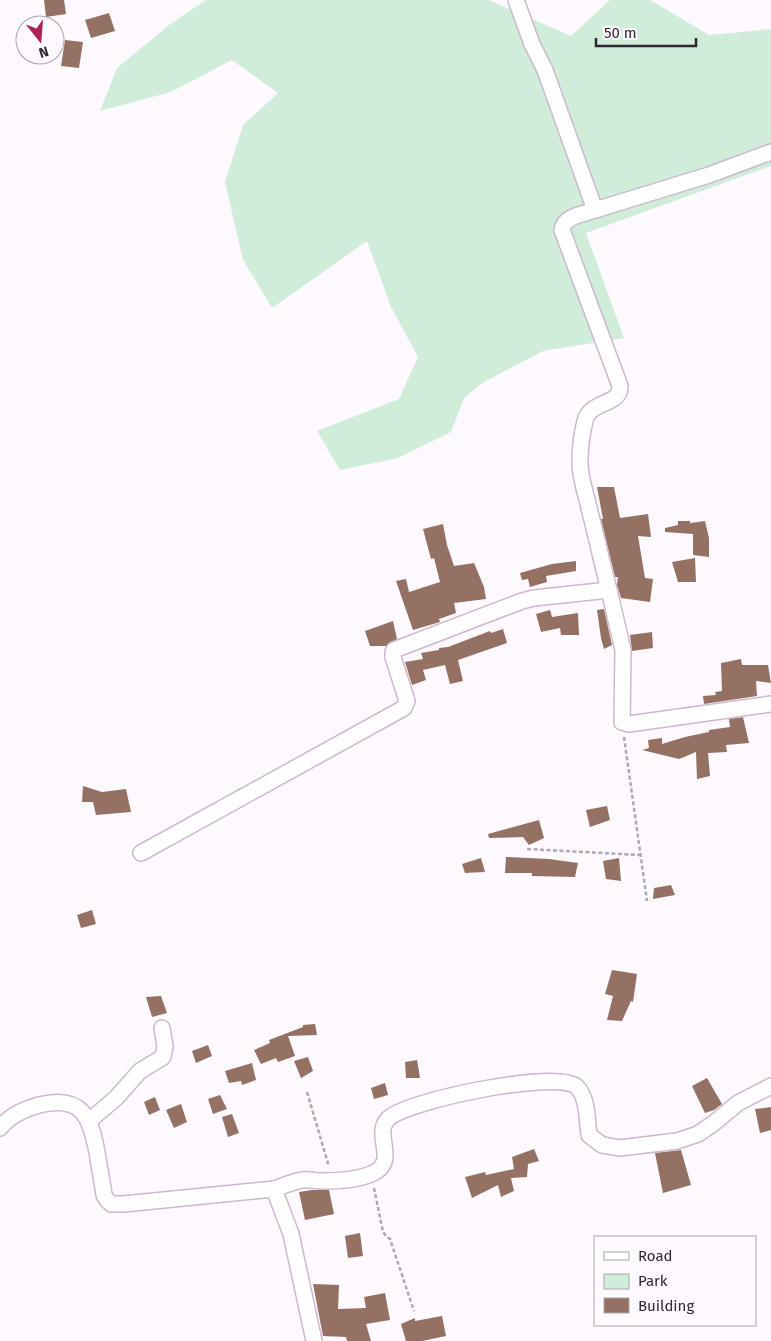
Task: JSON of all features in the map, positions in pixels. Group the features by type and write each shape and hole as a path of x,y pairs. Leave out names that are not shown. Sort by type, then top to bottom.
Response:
{"street":[{"path":"516,0 532,44 545,70 595,210"},
{"path":"771,152 709,175 595,210 566,221 562,226 620,386 618,397 593,408 588,413 585,420 580,462 583,482 623,650 622,722 629,724 771,704"},
{"path":"141,853 404,708 407,701 393,657 394,650 522,601 608,590"},
{"path":"89,1121 116,1098 140,1071 163,1057 165,1046 162,1028"},
{"path":"0,1128 3,1123 30,1107 49,1103 66,1104 83,1111 93,1131 104,1194 111,1204 124,1204 274,1190 304,1180 333,1181 372,1174 384,1163 386,1154 383,1131 389,1118 414,1107 464,1092 508,1085 565,1082 576,1086 581,1093 589,1134 602,1145 620,1148 677,1141 698,1134 738,1103 771,1086"},
{"path":"274,1190 291,1234 314,1341"}],"path":[{"path":"622,722 647,901"},
{"path":"527,849 640,855"},
{"path":"307,1092 333,1181"},
{"path":"372,1174 376,1204 383,1232 390,1239 414,1310"}],"green space":[{"path":"206,0 489,0 571,36 610,0 650,0 709,35 771,29 771,166 586,233 624,338 543,351 484,382 464,398 451,432 398,458 340,470 317,431 399,399 418,357 391,307 367,241 272,308 243,260 225,182 243,125 278,93 232,60 171,92 100,111 117,68 169,25"}],"building":[{"path":"44,0 64,0 66,14 46,15"},
{"path":"109,13 115,31 91,38 85,20"},
{"path":"65,40 83,42 79,68 61,66 65,65"},
{"path":"597,487 614,487 620,518 648,514 651,537 638,536 645,578 653,579 650,602 621,598 617,585 618,577 615,577 601,519 603,519"},
{"path":"678,521 690,521 690,523 705,521 709,538 709,557 693,555 693,534 665,532 665,528 678,525"},
{"path":"443,524 454,566 474,563 484,587 486,599 454,603 456,613 439,619 440,622 413,630 396,581 406,579 409,592 440,582 434,558 431,559 423,529"},
{"path":"695,558 696,582 678,582 672,562"},
{"path":"576,561 576,571 546,576 547,582 530,587 528,579 522,580 520,573 552,564"},
{"path":"604,609 612,645 604,649 597,610"},
{"path":"550,610 552,617 578,613 579,635 561,635 560,628 541,632 536,614"},
{"path":"393,621 397,639 386,646 370,646 365,631"},
{"path":"503,629 507,643 458,660 463,681 450,684 445,665 423,670 426,680 412,685 405,662 423,659 421,653 439,650 439,648 448,647 490,631 491,633"},
{"path":"652,632 653,648 632,651 630,635"},
{"path":"741,659 742,665 768,665 771,683 756,681 757,696 704,704 703,696 716,695 715,692 722,691 721,663"},
{"path":"743,717 749,743 726,745 727,752 708,753 710,776 697,779 696,752 679,759 642,750 649,748 648,740 662,738 662,744 709,732 709,730 730,727 729,719"},
{"path":"83,786 102,792 126,789 131,812 96,815 93,802 82,802"},
{"path":"607,806 610,820 590,827 586,810"},
{"path":"539,820 544,838 529,845 523,837 489,838 488,834"},
{"path":"506,857 549,859 578,863 575,877 532,876 532,873 505,873"},
{"path":"481,858 485,872 465,873 462,864"},
{"path":"619,858 621,881 606,879 603,861"},
{"path":"671,885 675,895 653,899 654,888"},
{"path":"92,910 96,924 81,928 77,915"},
{"path":"612,970 637,974 633,1002 631,1001 622,1021 607,1020 613,996 605,994"},
{"path":"161,996 167,1013 152,1017 146,997"},
{"path":"315,1024 317,1035 288,1036 295,1056 278,1062 276,1058 261,1064 254,1050 270,1043 269,1040 303,1027 303,1025"},
{"path":"208,1045 212,1056 196,1063 192,1051"},
{"path":"308,1057 313,1071 301,1078 294,1061"},
{"path":"417,1060 420,1078 406,1078 405,1062"},
{"path":"252,1063 256,1080 242,1085 241,1081 229,1083 225,1071"},
{"path":"707,1078 722,1104 714,1110 705,1113 692,1086"},
{"path":"385,1083 388,1095 374,1099 371,1088"},
{"path":"220,1095 227,1109 213,1114 208,1099"},
{"path":"155,1097 160,1110 149,1115 144,1102"},
{"path":"181,1104 187,1122 174,1128 166,1110"},
{"path":"771,1107 771,1130 760,1133 755,1109"},
{"path":"232,1114 239,1133 228,1137 222,1117"},
{"path":"534,1149 539,1161 528,1164 527,1177 511,1178 514,1191 501,1197 498,1185 472,1198 465,1177 485,1172 486,1175 514,1169 512,1157"},
{"path":"681,1150 691,1185 663,1193 655,1153"},
{"path":"329,1190 334,1214 305,1220 299,1192"},
{"path":"360,1233 363,1256 348,1258 345,1236"},
{"path":"313,1284 339,1285 338,1309 366,1308 364,1297 385,1293 390,1320 366,1324 371,1341 347,1341 346,1337 323,1336"},
{"path":"442,1316 446,1336 422,1341 406,1341 401,1324 415,1318 415,1321"}]}
